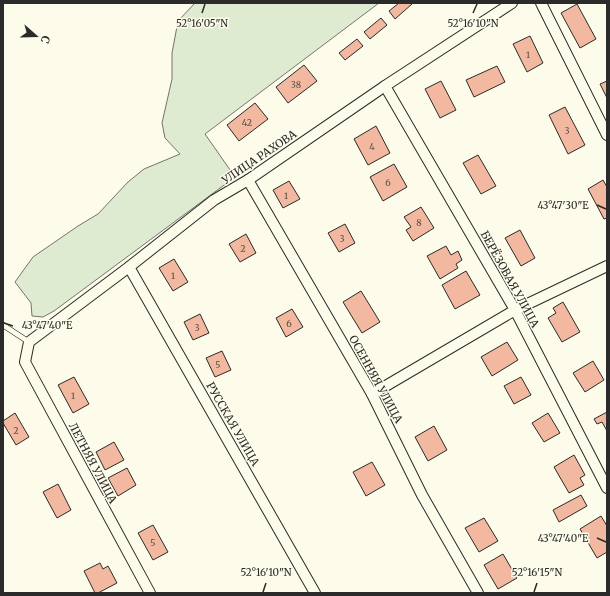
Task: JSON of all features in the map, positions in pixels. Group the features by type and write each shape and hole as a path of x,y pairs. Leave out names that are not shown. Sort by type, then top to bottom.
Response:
{"street":[{"name":"УЛИЦА РАХОВА","path":"29,342 129,267 214,200 248,180 385,86 512,3"},
{"path":"541,3 607,135"},
{"name":"БЕРЁЗОВАЯ УЛИЦА","path":"385,86 515,310 607,488"},
{"name":"ОСЕННЯЯ УЛИЦА","path":"248,180 372,394 422,495 478,593"},
{"path":"372,394 515,310 607,266"},
{"name":"РУССКАЯ УЛИЦА","path":"129,267 315,593"},
{"name":"ЛЕТНЯЯ УЛИЦА","path":"29,342 25,362 150,593"}],"lane":[{"path":"3,325 29,342"}],"green space":[{"path":"195,3 379,3 205,134 235,177 54,311 43,317 32,316 31,303 15,282 33,257 98,214 128,182 144,169 180,154 165,138 162,123 172,79 172,53 178,21"}],"building":[{"path":"399,3 412,4 395,19 389,11"},
{"path":"577,4 596,39 580,48 561,13"},
{"path":"381,18 387,25 370,39 364,32"},
{"path":"530,36 543,63 527,72 513,44"},
{"path":"357,39 363,46 345,60 339,53"},
{"path":"304,65 317,81 288,103 276,87"},
{"path":"497,66 505,82 474,97 466,80"},
{"path":"441,81 456,110 440,118 425,89"},
{"path":"607,81 607,98 600,84"},
{"path":"255,103 268,119 239,141 227,125"},
{"path":"565,107 585,145 568,154 549,115"},
{"path":"376,126 390,153 368,165 354,139"},
{"path":"478,155 496,186 481,194 463,163"},
{"path":"394,164 407,187 383,201 370,177"},
{"path":"603,180 607,187 607,218 604,219 588,189"},
{"path":"289,181 300,199 283,208 273,190"},
{"path":"421,207 434,228 413,241 406,230 411,227 404,217"},
{"path":"345,224 355,243 339,252 328,233"},
{"path":"520,230 535,258 521,266 505,238"},
{"path":"246,234 256,253 240,262 229,244"},
{"path":"446,246 451,255 458,251 462,260 456,264 458,268 440,279 427,256"},
{"path":"174,259 188,282 173,291 159,268"},
{"path":"466,271 480,295 455,309 442,285"},
{"path":"361,291 380,322 362,333 343,302"},
{"path":"563,302 580,332 562,342 548,318 556,313 553,308"},
{"path":"292,309 303,327 286,337 276,318"},
{"path":"200,314 209,333 193,340 184,322"},
{"path":"507,342 518,360 492,376 481,357"},
{"path":"222,351 231,370 215,377 206,358"},
{"path":"593,361 604,380 585,392 573,373"},
{"path":"74,377 89,404 73,413 58,385"},
{"path":"521,377 531,395 514,404 504,386"},
{"path":"607,412 607,431 602,422 597,424 594,419"},
{"path":"15,413 29,437 16,445 3,423 3,421"},
{"path":"548,413 560,433 544,442 532,423"},
{"path":"434,426 447,450 428,461 415,437"},
{"path":"114,442 124,460 105,470 96,452"},
{"path":"574,455 585,475 580,478 584,485 569,493 554,467"},
{"path":"372,462 385,485 366,496 353,472"},
{"path":"127,468 136,485 118,496 108,478"},
{"path":"58,484 71,510 57,518 43,492"},
{"path":"581,495 587,506 559,522 553,510"},
{"path":"601,516 607,526 607,552 597,558 580,529"},
{"path":"484,518 498,541 479,552 465,528"},
{"path":"153,525 168,552 153,560 138,533"},
{"path":"503,554 517,578 498,589 484,565"},
{"path":"100,563 103,569 108,566 117,583 98,593 95,593 84,571"}]}
